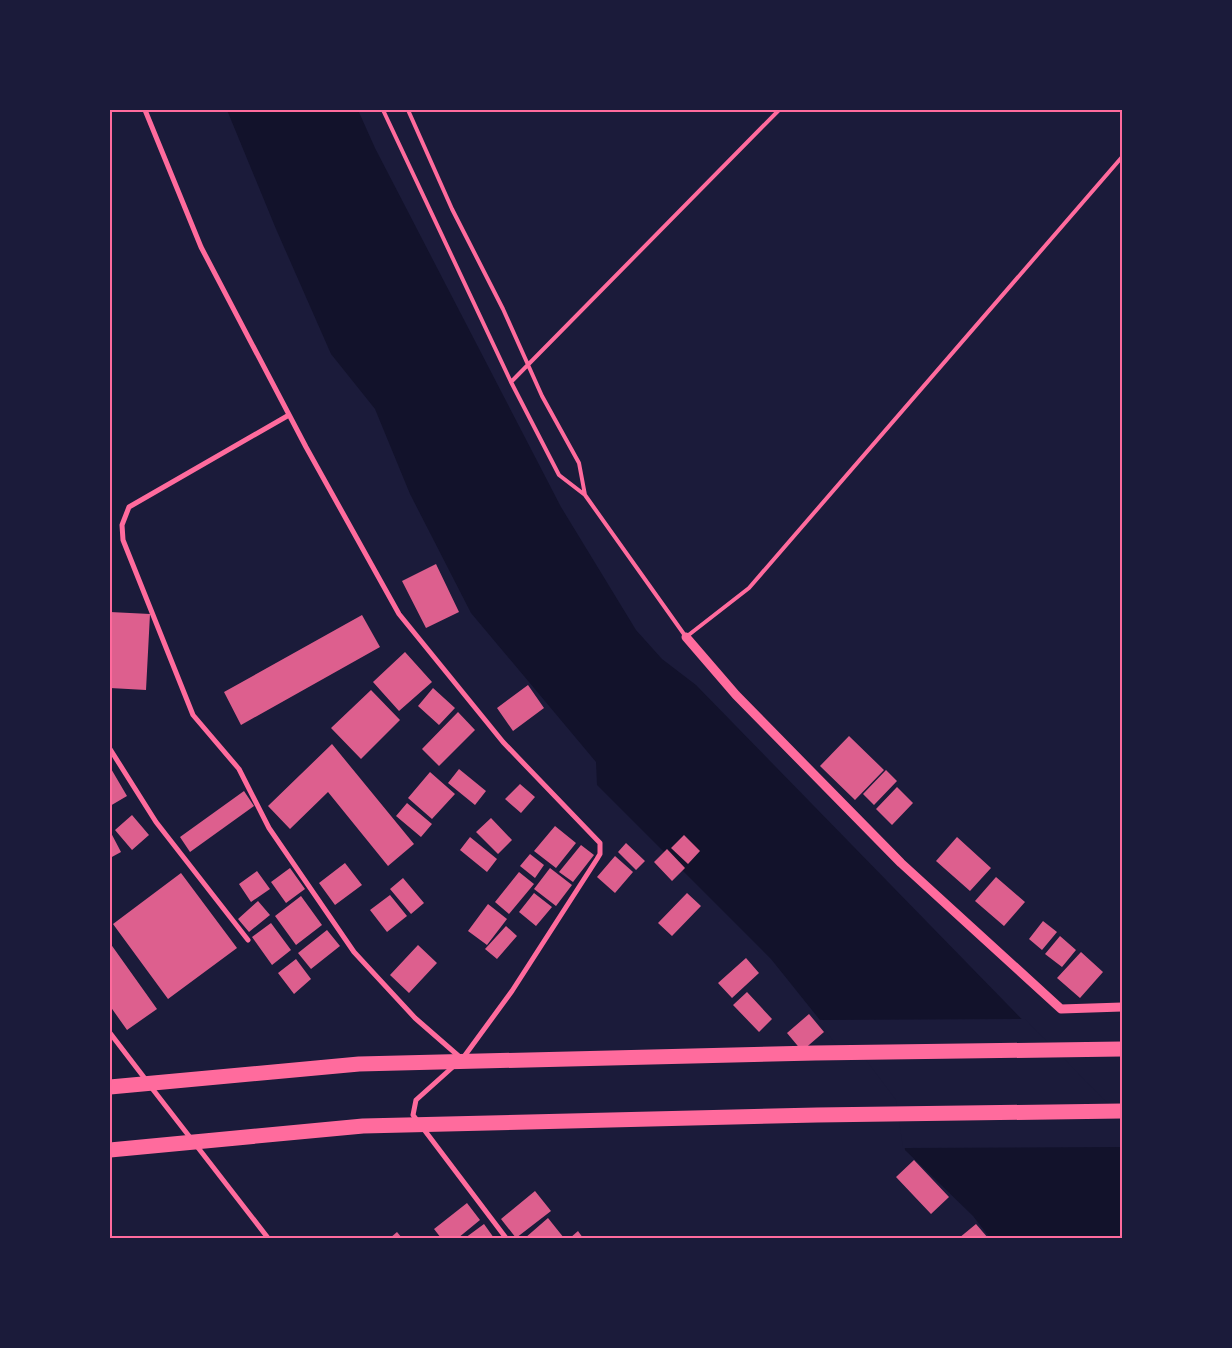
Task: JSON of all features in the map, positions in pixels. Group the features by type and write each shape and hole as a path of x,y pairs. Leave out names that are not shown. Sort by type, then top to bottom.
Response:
{"highway":[{"path":"110,1088 359,1064 816,1052 1122,1048"},
{"path":"110,1150 364,1126 817,1115 1122,1111"}],"street":[{"path":"145,110 201,247 289,415 399,614 503,742 600,843 600,854 512,991 462,1059 416,1100 413,1115 506,1238"},
{"path":"289,415 129,507 122,525 123,540 193,715 239,770 269,828 354,952 415,1018 462,1059"},
{"path":"686,637 736,695 901,863 1061,1009 1122,1007"},
{"path":"110,749 156,822 248,940"},
{"path":"110,1032 213,1169 268,1238"}],"lane":[{"path":"384,110 511,382 559,475 585,495 686,637 749,588 1122,157"},
{"path":"408,110 452,209 503,308 542,396 579,463 585,495"},
{"path":"511,382 778,110"}],"shaded area":[{"path":"227,110 358,110 375,148 561,507 636,630 662,659 696,685 1122,1122 1122,1238 990,1238 973,1216 905,1150 899,1099 862,1050 840,1045 771,959 597,785 596,762 471,613 410,494 375,409 331,354 276,229"}],"pier":[{"path":"1025,1019 1122,1118 1122,1147 903,1148 896,1100 860,1052 838,1047 817,1020"}],"building":[{"path":"436,564 459,612 426,628 402,581"},
{"path":"110,612 150,614 146,690 110,688"},
{"path":"362,615 380,647 241,725 224,692"},
{"path":"405,652 432,682 399,711 373,682"},
{"path":"528,685 544,708 513,731 497,708"},
{"path":"433,688 455,708 439,725 418,706"},
{"path":"371,690 400,720 361,759 331,728"},
{"path":"458,712 475,730 439,766 422,749"},
{"path":"849,736 884,770 855,800 820,766"},
{"path":"332,744 414,844 388,866 328,792 290,829 268,806"},
{"path":"110,767 127,796 110,806"},
{"path":"459,769 486,791 475,805 448,783"},
{"path":"886,770 897,781 874,805 863,794"},
{"path":"430,772 455,794 432,819 408,798"},
{"path":"520,784 535,797 521,813 505,799"},
{"path":"897,787 913,803 892,825 876,809"},
{"path":"244,791 254,806 190,852 180,837"},
{"path":"407,803 432,824 421,837 396,816"},
{"path":"132,815 149,835 132,850 115,830"},
{"path":"491,818 512,840 498,854 476,832"},
{"path":"555,826 576,843 556,868 534,851"},
{"path":"110,831 121,852 110,858"},
{"path":"684,835 700,851 688,864 671,848"},
{"path":"470,837 497,859 487,872 460,850"},
{"path":"957,837 991,868 970,891 936,861"},
{"path":"626,843 645,861 636,870 618,852"},
{"path":"581,845 594,855 573,882 559,872"},
{"path":"667,849 685,868 672,881 654,862"},
{"path":"530,854 544,865 535,878 520,866"},
{"path":"615,856 633,872 615,893 597,877"},
{"path":"345,863 362,885 335,905 319,883"},
{"path":"290,868 305,889 286,903 271,882"},
{"path":"550,868 572,885 556,906 534,889"},
{"path":"257,871 270,889 251,902 239,884"},
{"path":"519,872 534,884 509,914 495,902"},
{"path":"181,873 237,948 168,999 113,924"},
{"path":"996,877 1025,902 1004,926 975,901"},
{"path":"403,878 424,903 411,914 390,889"},
{"path":"534,893 552,907 536,926 519,912"},
{"path":"687,893 701,906 672,936 658,923"},
{"path":"390,895 407,916 387,932 370,910"},
{"path":"301,896 322,925 296,945 275,916"},
{"path":"258,901 270,915 249,932 238,919"},
{"path":"488,904 507,919 487,945 468,931"},
{"path":"1043,921 1057,932 1042,950 1029,939"},
{"path":"271,923 291,950 272,965 252,937"},
{"path":"506,926 517,936 497,959 485,949"},
{"path":"327,930 340,946 311,969 298,953"},
{"path":"1060,936 1076,950 1062,967 1045,954"},
{"path":"110,943 157,1009 127,1030 110,1006"},
{"path":"418,945 437,963 409,993 390,975"},
{"path":"1081,952 1103,972 1080,998 1057,978"},
{"path":"746,958 759,973 732,998 718,983"},
{"path":"296,959 311,979 294,994 278,973"},
{"path":"747,992 772,1019 759,1032 733,1005"},
{"path":"809,1014 824,1032 802,1051 787,1033"},
{"path":"914,1160 949,1197 931,1214 896,1177"},
{"path":"535,1191 551,1211 516,1238 501,1219"},
{"path":"467,1203 480,1220 458,1238 441,1238 434,1229"},
{"path":"548,1218 564,1238 525,1238"},
{"path":"484,1224 494,1238 465,1238"},
{"path":"976,1224 988,1238 959,1238"},
{"path":"578,1231 583,1238 570,1238"},
{"path":"397,1232 402,1238 390,1238"}]}
